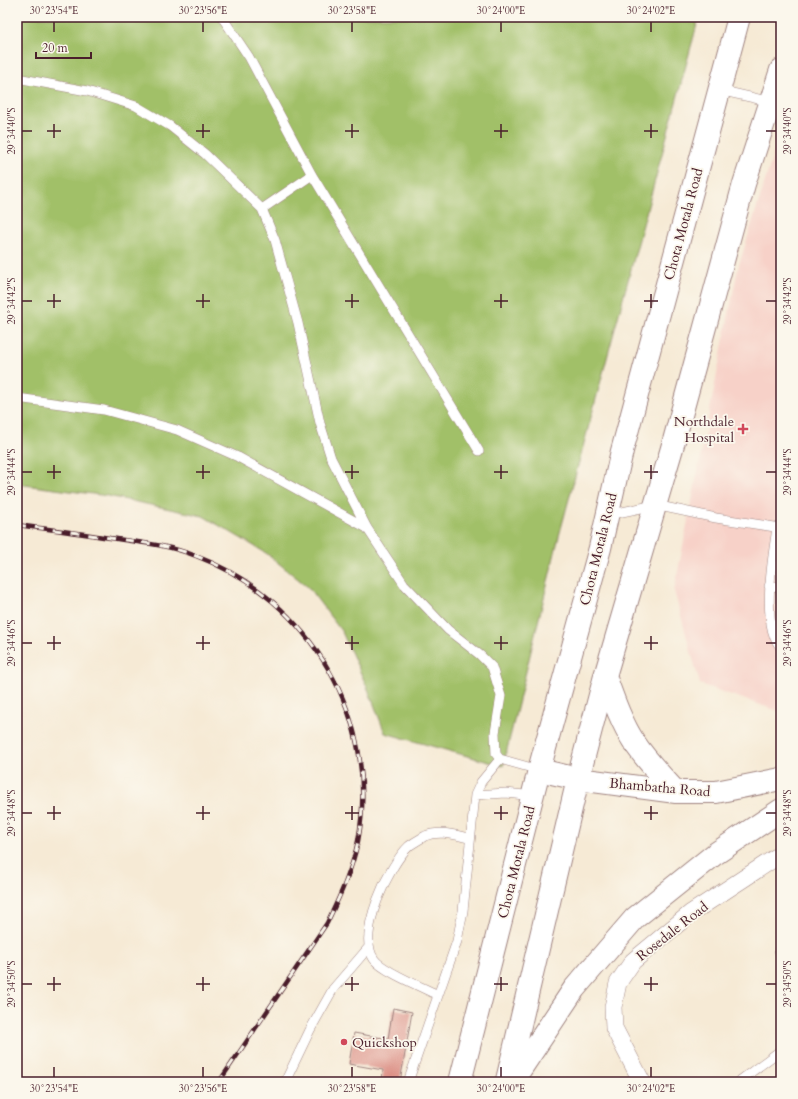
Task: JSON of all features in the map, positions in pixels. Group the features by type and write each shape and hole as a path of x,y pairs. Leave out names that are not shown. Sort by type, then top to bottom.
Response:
{"street":[{"name":"Chota Motala Road","path":"460,1082 607,515 622,451 739,17"},
{"path":"507,1082 578,779 605,676 656,505 744,184 776,104 781,70"},
{"path":"605,676 615,702 634,741 649,762 676,792"},
{"name":"Bhambatha Road","path":"540,770 578,779 676,792 716,792 781,779"},
{"path":"512,1082 574,989 635,918 715,854 781,810"},
{"name":"Rosedale Road","path":"642,1082 614,1028 613,1007 618,983 633,961 691,913 781,854"}],"lane":[{"path":"222,17 249,57 312,175 479,451"},
{"path":"17,78 87,91 136,106 170,126 205,154 262,209 275,240 298,323 320,422 331,458 367,528 404,584 448,630 480,655 492,667 501,696 494,746 496,754 500,759 540,770"},
{"path":"719,90 776,104"},
{"path":"262,209 312,175"},
{"path":"17,398 104,410 177,430 245,461 367,528"},
{"path":"607,515 656,505 716,518 779,528 769,586 770,616 776,642 781,647"},
{"path":"769,586 781,587"},
{"path":"408,1082 457,940 464,911 469,838 475,795 482,782 500,759"},
{"path":"475,795 506,793 533,796"},
{"path":"438,995 390,971 374,960 369,947 368,934 372,917 386,879 410,846 426,836 441,833 469,838"},
{"path":"285,1082 310,1030 334,989 369,947"},
{"path":"738,1082 781,1050"}],"shaded area":[{"name":"Northdale Hospital","path":"781,130 781,712 700,684 674,591 738,268"}],"green space":[{"path":"17,17 699,17 559,536 503,766 385,733 368,689 342,632 308,587 266,553 203,516 108,496 17,484"}],"building":[{"path":"393,1008 412,1012 400,1082 382,1082 383,1070 349,1064 354,1033 388,1039"}],"railway":[{"path":"17,525 154,544 186,552 237,576 273,602 303,633 328,669 347,709 358,751 362,796 358,841 349,873 327,923 219,1082"}],"place":[{"name":"Northdale Hospital","path":"743,429"},
{"name":"Quickshop","path":"344,1042"}]}
